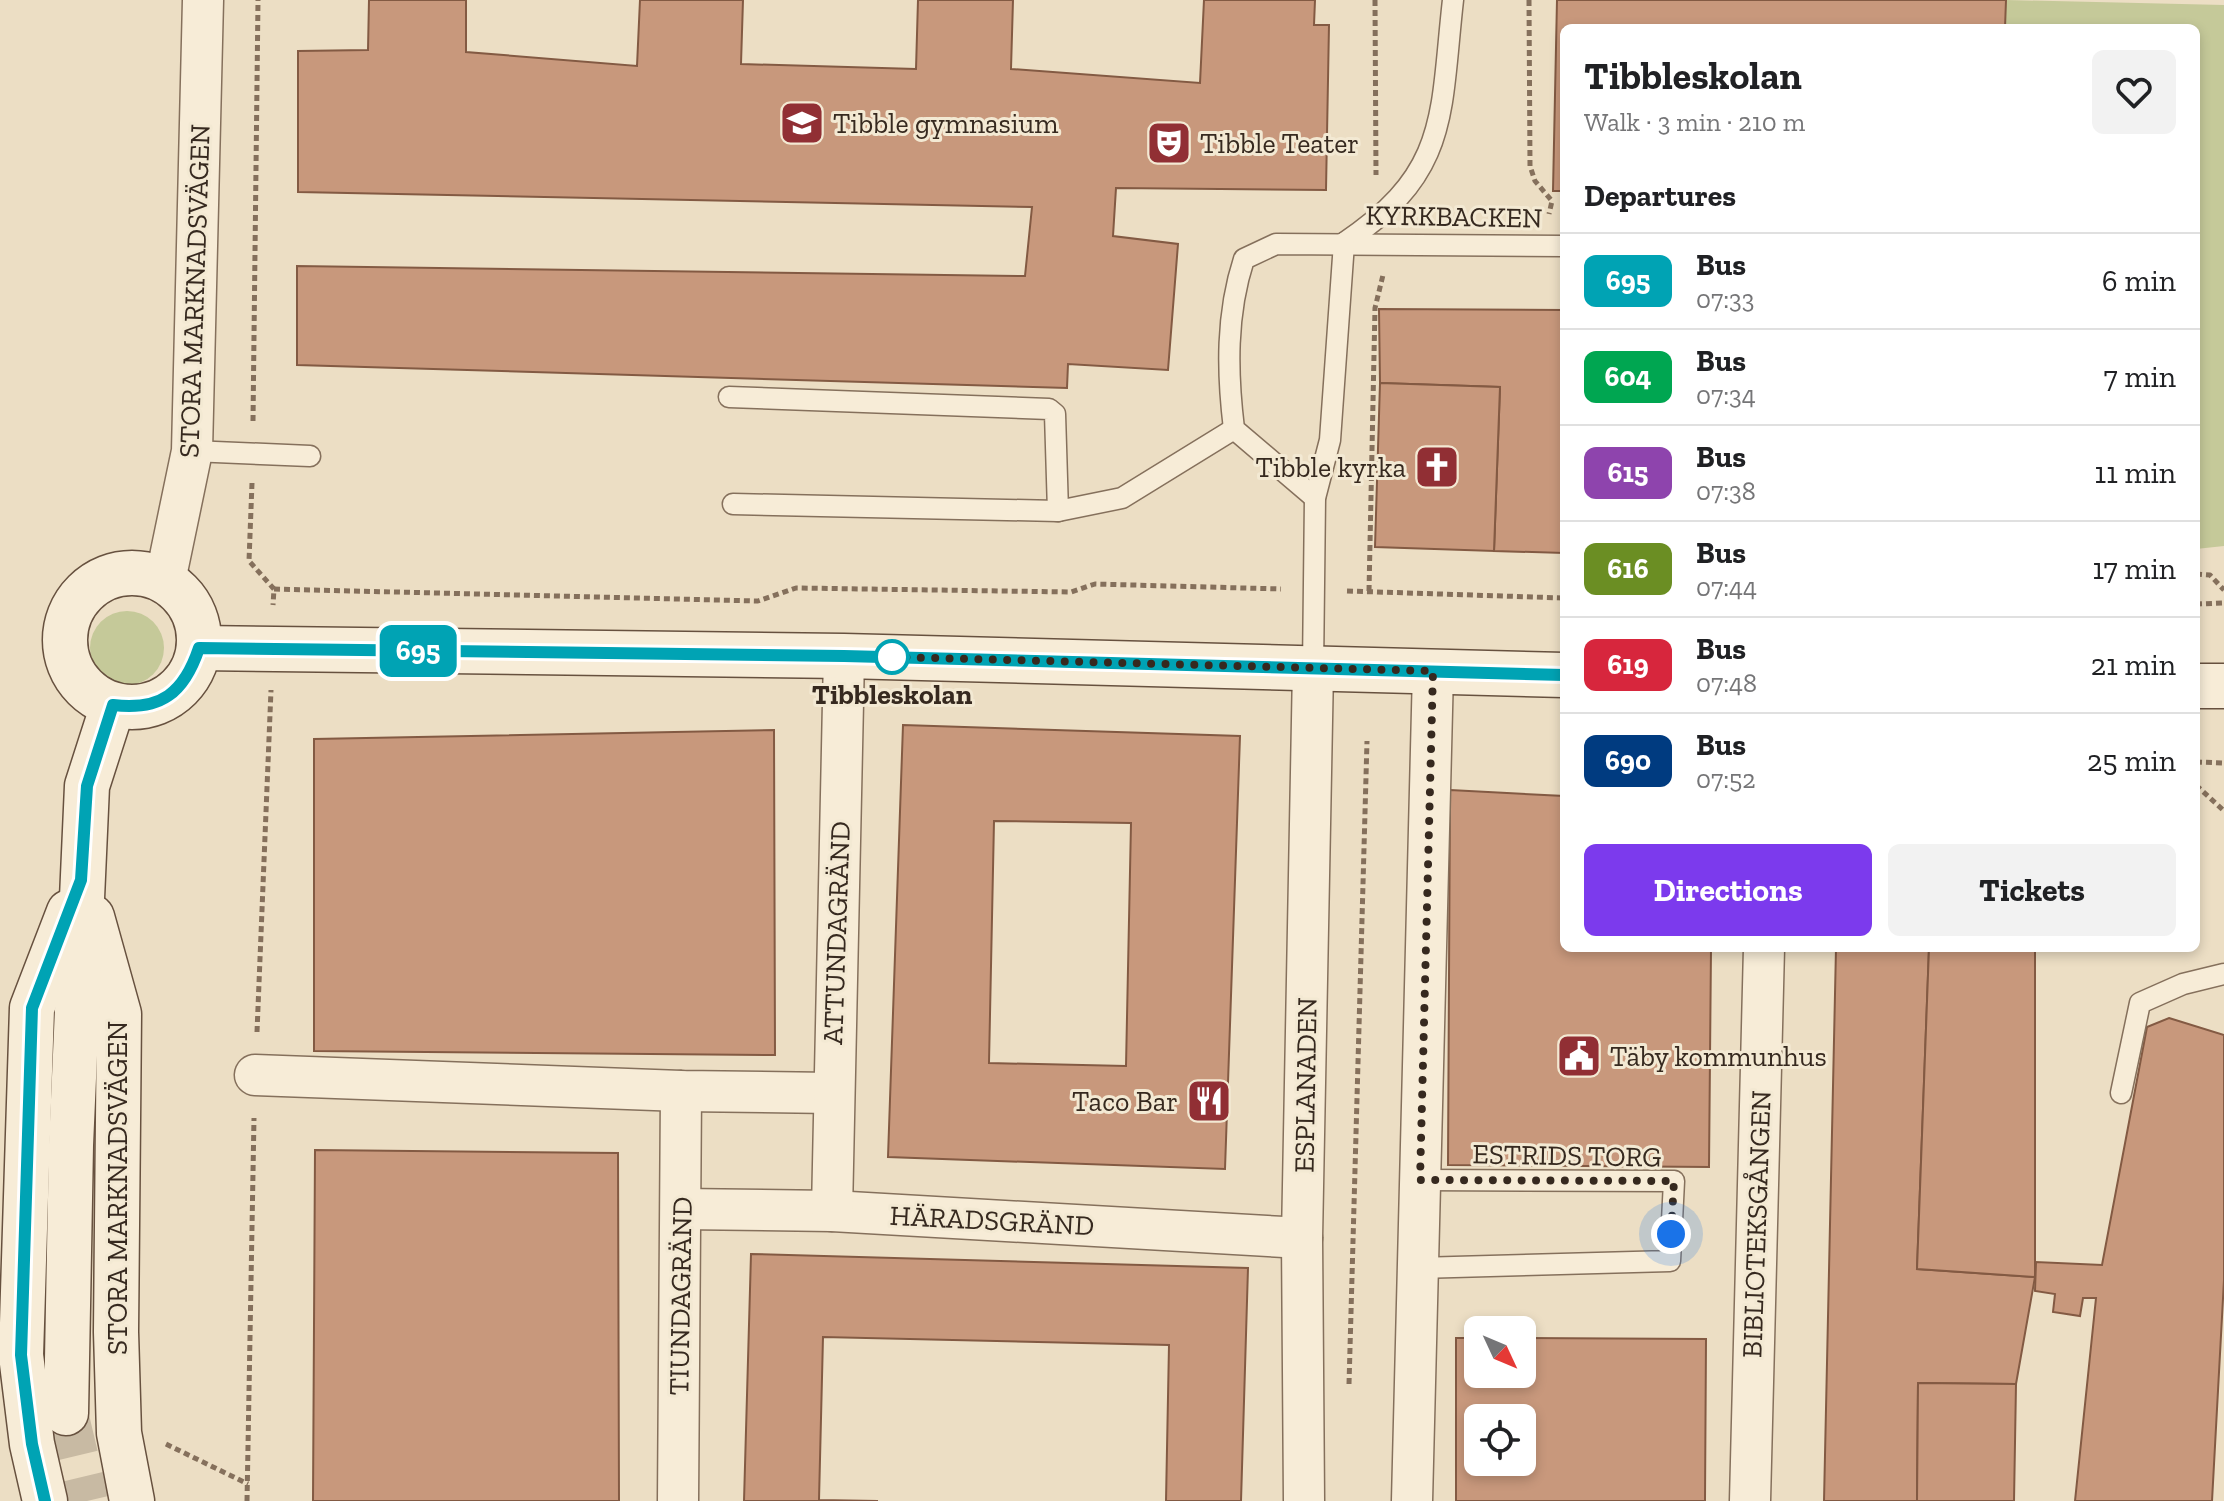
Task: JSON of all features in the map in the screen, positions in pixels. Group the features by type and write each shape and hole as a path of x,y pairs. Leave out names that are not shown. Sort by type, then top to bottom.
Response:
{"street":[{"name":"STORA MARKNADSVÄGEN","path":"165,581 192,451 203,0"},
{"path":"141,572 165,581 185,598 197,622 199,648 190,675 170,696 143,706 113,705 91,694 73,675 65,651 66,626 75,603 93,584 116,574 141,572"},
{"path":"199,648 844,656 1560,675"},
{"name":"ATTUNDAGRÄND","path":"832,1211 832,1093 844,656"},
{"name":"ESPLANADEN","path":"1304,1501 1302,1238 1313,669"},
{"path":"1412,1501 1433,671"},
{"path":"2200,686 2224,686"},
{"name":"STORA MARKNADSVÄGEN","path":"66,1413 81,880 87,786 113,705"},
{"name":"STORA MARKNADSVÄGEN","path":"45,1501 32,1444 21,1355 32,1008 81,880"},
{"name":"STORA MARKNADSVÄGEN","path":"81,880 119,1014 116,1332 119,1433 132,1501"},
{"name":"BIBLIOTEKSGÅNGEN","path":"1750,1501 1764,952"},
{"path":"255,1075 681,1091 832,1093"},
{"name":"TIUNDAGRÄND","path":"678,1501 681,1091"},
{"name":"HÄRADSGRÄND","path":"681,1209 832,1211 1302,1238"}],"lane":[{"path":"1313,669 1315,498 1330,440 1344,243 1376,222 1419,174 1438,131 1453,0"},
{"name":"KYRKBACKEN","path":"1234,429 1229,387 1232,296 1244,259 1276,244 1560,246"},
{"path":"729,397 1049,409 1055,414 1058,511"},
{"path":"733,504 1058,511 1122,498 1234,429 1315,498"},
{"path":"192,451 253,451 310,456"},
{"path":"2121,1093 2140,1003 2183,984 2224,974"},
{"name":"ESTRIDS TORG","path":"1418,1268 1670,1261 1674,1181 1420,1180"}],"path":[{"path":"258,0 249,561 274,589 273,649"},
{"path":"1375,0 1376,222"},
{"path":"1529,0 1530,166 1535,181 1552,201 1549,214"},
{"path":"1369,591 1375,308 1391,243"},
{"path":"2200,574 2210,575 2224,590"},
{"path":"274,589 758,601 796,588 1071,592 1095,584 1560,598"},
{"path":"2200,604 2224,603"},
{"path":"1349,1393 1367,741"},
{"path":"2200,762 2224,763"},
{"path":"2200,789 2224,811"}],"green space":[{"path":"2006,0 2224,5 2224,546 2200,549 2200,24 2005,24"},
{"path":"127,611 148,617 158,627 164,648 158,669 148,679 127,685 106,679 96,669 90,648 96,627 106,617"}],"building":[{"name":"Tibble gymnasium","path":"369,0 466,0 466,52 637,66 640,0 743,0 741,64 916,69 918,0 1013,0 1011,69 1200,83 1204,0 1315,0 1314,25 1329,25 1326,190 1116,188 1113,236 1178,244 1168,370 1068,364 1067,388 297,365 297,266 1025,276 1032,207 298,192 298,51 368,50"},
{"path":"1557,0 2006,0 2005,24 1560,24 1560,191 1553,191"},
{"path":"1379,309 1560,310 1560,553 1494,551 1500,387 1380,383"},
{"name":"Tibble kyrka","path":"1380,383 1500,387 1494,551 1375,547"},
{"path":"903,725 1240,736 1225,1169 888,1157","holes":["994,821 1131,823 1126,1066 989,1063"]},
{"path":"774,730 775,1055 314,1051 314,739"},
{"name":"Täby kommunhus","path":"1450,790 1560,796 1560,952 1711,952 1709,1167 1448,1165"},
{"path":"1836,952 1929,952 1917,1269 2035,1277 2016,1384 1918,1383 1917,1501 1824,1501"},
{"path":"1929,952 2035,952 2035,1277 1917,1269"},
{"path":"2169,1018 2224,1035 2224,1280 2212,1501 2075,1501 2096,1298 2083,1298 2080,1316 2053,1312 2055,1294 2035,1291 2036,1262 2102,1265 2147,1027"},
{"path":"315,1150 618,1153 619,1501 313,1501"},
{"path":"751,1254 1248,1268 1241,1501 1166,1501 1169,1345 823,1337 819,1500 878,1501 744,1501"},
{"path":"1456,1338 1464,1338 1464,1388 1536,1388 1536,1338 1706,1339 1705,1501 1456,1501"},
{"path":"1918,1383 2016,1384 2014,1501 1917,1501"}],"tunnel":[{"path":"66,1413 87,1501"}],"bus line":[{"name":"695","path":"45,1501 32,1444 21,1355 32,1008 81,880 87,786 113,705 133,708 170,696 190,675 199,648 844,656 1560,675"}],"place":[{"name":"Tibble gymnasium","path":"802,123"},
{"name":"Tibble Teater","path":"1169,143"},
{"name":"Tibble kyrka","path":"1437,467"},
{"name":"Tibbleskolan","path":"892,657"},
{"name":"Täby kommunhus","path":"1579,1056"},
{"name":"Taco Bar","path":"1209,1101"}],"route":[{"path":"892,657 1433,671 1420,1180 1674,1181 1671,1234"}]}
